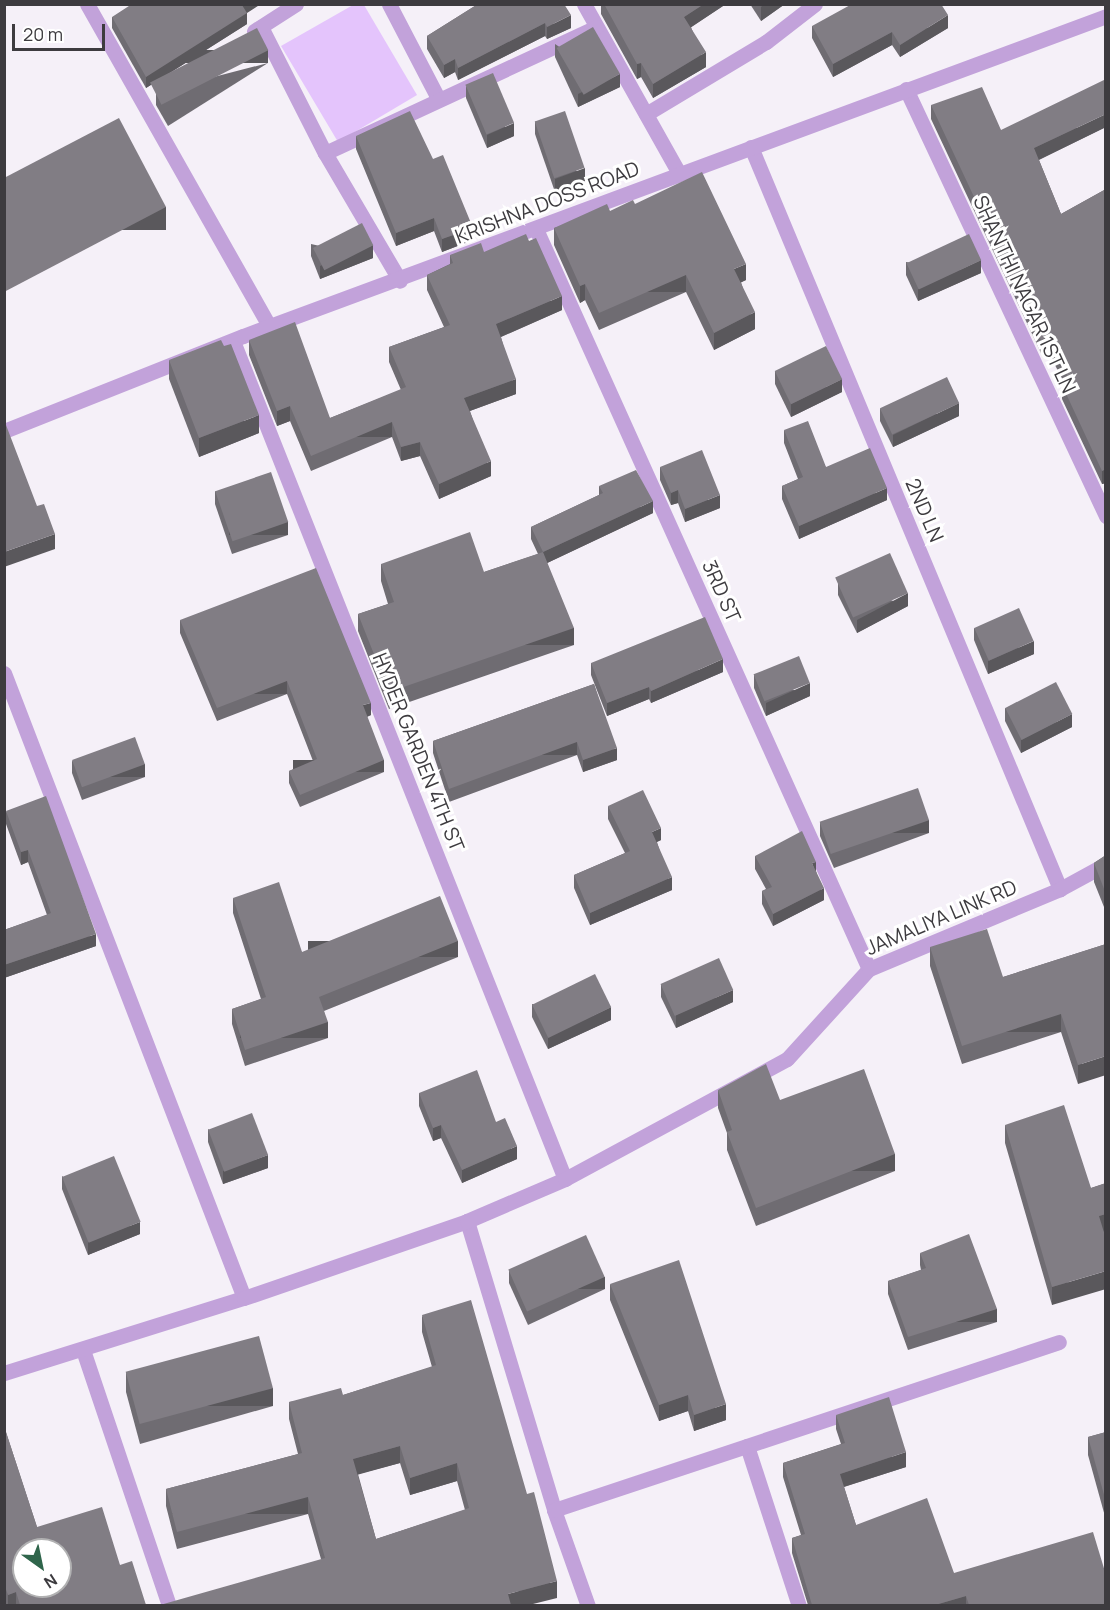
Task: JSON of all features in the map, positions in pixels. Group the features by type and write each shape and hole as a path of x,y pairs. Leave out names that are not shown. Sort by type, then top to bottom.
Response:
{"street":[{"path":"87,4 147,99 270,327"},
{"path":"241,39 296,4"},
{"path":"389,4 438,98"},
{"path":"584,4 679,173"},
{"path":"646,114 766,42 815,4"},
{"name":"KRISHNA DOSS ROAD","path":"4,430 233,340 400,281 679,173 1104,19"},
{"path":"261,27 325,153 400,281"},
{"path":"325,153 438,98 596,27"},
{"name":"SHANTHI NAGAR 1ST LN","path":"906,89 1106,516"},
{"name":"2ND LN","path":"750,147 1060,889"},
{"name":"3RD ST","path":"536,229 870,969"},
{"name":"HYDER GARDEN 4TH ST","path":"233,340 565,1179"},
{"path":"4,673 244,1298"},
{"name":"JAMALIYA LINK RD","path":"4,1373 244,1298 467,1221 565,1179 788,1059 870,969 1060,889 1106,864"},
{"path":"467,1221 554,1510 588,1605"},
{"path":"554,1510 1059,1342"},
{"path":"82,1350 169,1605"},
{"path":"747,1446 799,1605"}],"shaded area":[{"path":"353,5 364,5 417,95 338,142 281,46"}],"building":[{"path":"132,4 244,4 242,5 247,13 146,77 112,17"},
{"path":"478,4 564,4 571,15 547,27 545,23 458,68 455,59 444,65 427,36"},
{"path":"604,4 704,4 684,17 706,52 653,84 641,63 637,64"},
{"path":"852,4 941,4 948,15 900,45 892,32 833,64 812,26"},
{"path":"593,27 620,74 584,95 557,48"},
{"path":"257,28 268,50 161,105 150,82"},
{"path":"493,73 514,123 486,134 465,85"},
{"path":"1106,79 1106,114 1034,148 1061,214 1106,189 1106,469 1102,471 1062,385 1070,381 1047,337 1041,340 931,105 982,87 1001,130"},
{"path":"410,111 433,159 443,155 473,228 442,239 434,218 396,233 356,136"},
{"path":"565,111 585,168 554,178 535,121"},
{"path":"119,118 166,207 4,292 4,178"},
{"path":"702,172 746,264 734,269 755,312 714,333 686,275 599,313 585,284 580,286 554,228 607,204 610,211 633,200 635,204"},
{"path":"362,223 373,245 324,270 313,248"},
{"path":"526,234 529,241 536,238 562,296 496,324 516,379 464,398 491,461 439,484 420,442 401,447 392,422 311,456 290,406 277,411 249,340 295,322 330,418 406,387 389,347 450,325 427,275 453,263 450,255 481,243 484,252"},
{"path":"969,234 981,260 919,289 906,263"},
{"path":"221,340 224,346 231,344 259,415 199,438 169,360"},
{"path":"826,346 842,379 791,404 775,371"},
{"path":"947,377 959,403 892,435 880,408"},
{"path":"808,421 826,467 870,448 887,488 799,526 782,486 803,477 784,430"},
{"path":"4,425 6,425 37,506 44,504 55,534 4,552"},
{"path":"702,450 720,495 685,509 678,490 671,493 660,467"},
{"path":"636,470 653,501 543,552 531,527 603,493 599,486"},
{"path":"271,472 288,522 232,541 215,491"},
{"path":"470,532 484,572 543,552 574,628 389,692 358,614 394,602 381,564"},
{"path":"890,553 908,593 853,618 835,577"},
{"path":"316,568 371,703 363,705 384,760 300,795 289,771 317,759 287,681 217,708 180,620"},
{"path":"1019,608 1034,641 989,661 974,628"},
{"path":"705,617 723,659 651,691 649,687 607,703 591,663"},
{"path":"799,656 810,683 764,701 754,674"},
{"path":"1056,682 1072,714 1022,740 1005,708"},
{"path":"594,684 617,748 583,760 577,742 449,789 433,741"},
{"path":"135,737 145,764 82,787 72,760"},
{"path":"918,788 929,820 831,854 820,822"},
{"path":"643,790 661,828 652,832 672,877 590,913 574,875 630,851 608,806"},
{"path":"46,796 96,934 4,965 4,930 51,913 28,850 21,852 6,811"},
{"path":"802,831 816,862 812,863 824,888 773,914 762,891 772,887 755,856"},
{"path":"1106,855 1106,894 1094,863"},
{"path":"279,882 302,952 440,896 458,941 319,997 328,1022 245,1050 232,1009 266,997 233,898"},
{"path":"987,929 1003,977 1106,944 1106,1056 1078,1065 1061,1014 962,1046 930,947"},
{"path":"719,958 733,990 675,1016 661,984"},
{"path":"595,974 611,1007 548,1038 532,1005"},
{"path":"766,1064 780,1100 864,1069 895,1154 756,1208 727,1132 732,1130 718,1090"},
{"path":"477,1070 496,1122 505,1118 517,1146 462,1170 441,1125 433,1128 419,1093"},
{"path":"1064,1105 1091,1188 1106,1183 1106,1214 1099,1216 1106,1239 1106,1271 1052,1287 1005,1125"},
{"path":"252,1113 268,1155 224,1172 208,1130"},
{"path":"114,1156 141,1222 89,1243 62,1177"},
{"path":"969,1234 997,1309 908,1337 888,1281 926,1268 920,1253"},
{"path":"586,1235 605,1277 527,1312 508,1270"},
{"path":"679,1260 726,1404 694,1415 688,1395 659,1405 610,1284"},
{"path":"471,1300 527,1494 534,1492 557,1581 508,1594 511,1605 160,1605 325,1558 308,1497 177,1532 166,1489 302,1453 289,1402 341,1388 343,1395 436,1365 422,1315","holes":["400,1446 410,1478 457,1463 469,1508 376,1539 353,1459"]},
{"path":"259,1336 273,1388 140,1424 126,1372"},
{"path":"889,1397 906,1452 840,1474 856,1525 927,1498 954,1573 1093,1532 1106,1575 1106,1605 969,1605 966,1596 935,1605 812,1605 792,1538 805,1534 783,1463 845,1443 836,1415"},
{"path":"4,1426 37,1527 102,1507 120,1565 132,1561 146,1605 20,1605 18,1598 72,1598 72,1538 12,1538 12,1594 8,1595 4,1584"},
{"path":"1106,1432 1106,1502 1088,1437"}]}
